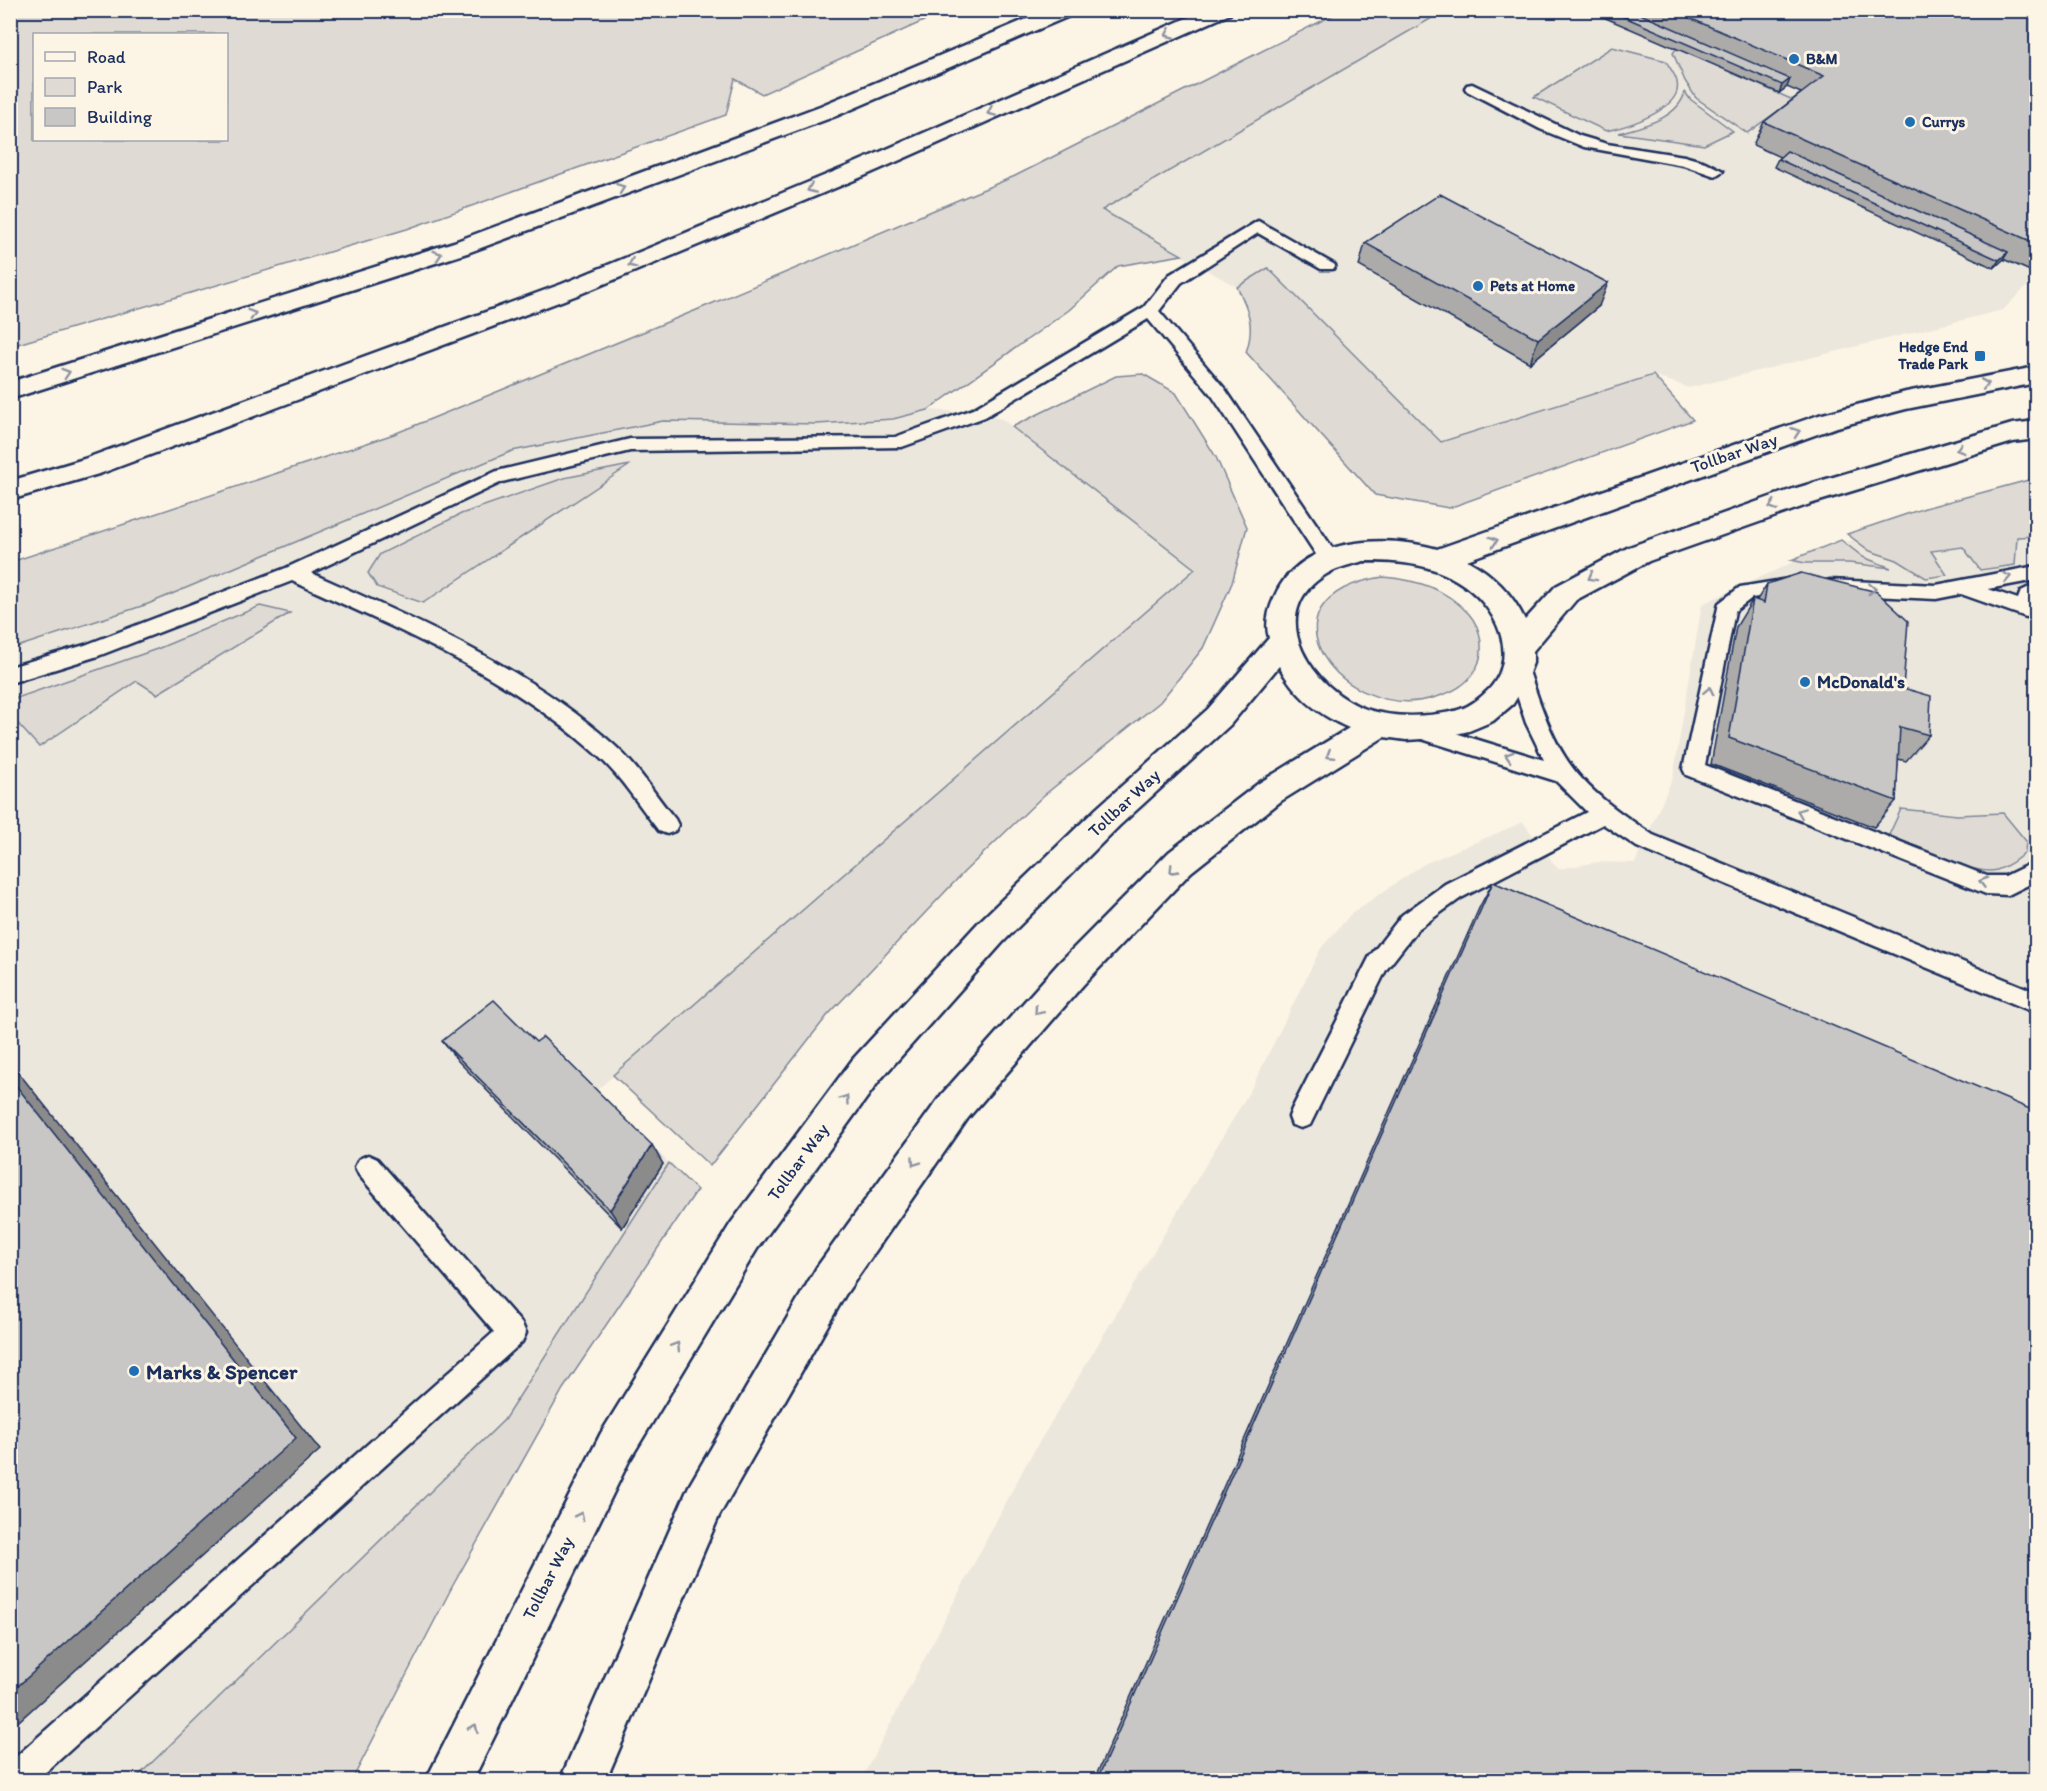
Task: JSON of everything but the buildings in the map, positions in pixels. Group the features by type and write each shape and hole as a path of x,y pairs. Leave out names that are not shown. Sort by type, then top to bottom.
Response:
{"main road":[{"path":"10,391 462,247 828,111 1067,10"},
{"path":"10,493 93,466 571,289 856,171 1223,10"},
{"name":"Tollbar Way","path":"1439,559 1534,528 1709,461 1830,420 1955,390 2037,375"},
{"path":"1519,657 1512,619 1495,595 1469,574 1439,559 1401,551 1364,551 1330,560 1306,574 1289,594 1280,618 1282,643 1294,669 1315,693 1345,712 1380,724 1416,729 1445,726 1472,718 1493,705 1509,688 1519,657 1566,592 1639,554 1803,496 2028,434"},
{"name":"Tollbar Way","path":"449,1780 615,1447 744,1236 866,1070 992,932 1108,817 1219,717 1282,643"},
{"path":"583,1780 704,1502 831,1281 955,1106 1071,974 1180,862 1270,792 1380,724"}],"lane":[{"path":"1472,88 1586,144 1621,153 1694,161 1715,171"},
{"path":"10,675 91,651 293,573 497,477 630,445 896,443 979,413 1150,311 1174,279 1258,226 1328,265"},
{"path":"1150,311 1219,393 1330,560"},
{"path":"293,573 432,636 519,687 565,718 608,752 667,825"},
{"path":"2037,573 1963,587 1934,602 1798,585 1747,592 1726,608 1722,619 1694,769 1986,885 2008,886 2037,870"},
{"path":"1963,587 2026,610 2028,596 2037,591"},
{"path":"1519,657 1538,729 1564,775 1604,813 1645,841 2037,1003"},
{"path":"1416,729 1564,775"},
{"path":"1301,1117 1378,963 1410,922 1453,891 1604,813"},
{"path":"14,1780 513,1333 368,1167"}],"shaded area":[{"path":"1444,11 2036,11 2036,289 2028,285 2003,310 1689,388 1653,375 1441,442 1268,268 1237,287 1102,211"},
{"path":"928,410 979,413 1002,419 1196,569 597,1090 669,1163 504,1420 134,1780 11,1780 10,649 148,604 512,451 663,421 817,424 893,419"},
{"path":"2036,488 2036,1780 861,1780 1025,1466 1251,1089 1321,948 1352,913 1424,864 1523,822 1558,869 1598,862 1635,863 1673,777 1702,604 1824,548"}],"green space":[{"path":"11,10 946,10 762,94 735,79 726,115 407,229 11,346"},
{"path":"1341,11 1444,11 1102,210 1182,255 1118,266 1069,310 928,410 893,419 817,424 663,421 512,451 148,604 11,649 11,562 394,434 699,309 1015,176"},
{"path":"1612,47 1666,61 1677,82 1677,92 1672,100 1652,115 1606,131 1534,97"},
{"path":"1677,48 1793,100 1747,133 1696,98 1685,81 1673,53"},
{"path":"1685,92 1690,99 1733,131 1704,145 1619,133 1667,115 1675,109"},
{"path":"1268,268 1441,442 1653,375 1693,420 1449,508 1375,495 1246,352 1250,335 1249,319 1245,303 1237,287"},
{"path":"1143,374 1176,393 1216,457 1247,527 1232,583 1203,648 1160,702 1043,796 964,872 827,1016 710,1166 613,1075 1195,569 1012,427 1116,376"},
{"path":"630,465 423,603 377,587 368,573 380,554 461,514 564,478"},
{"path":"2036,478 2036,536 2017,537 2015,565 1980,570 1963,547 1931,551 1947,575 1926,578 1897,560 1870,551 1847,534 1925,508"},
{"path":"1841,540 1863,557 1891,568 1849,563 1805,563 1791,560"},
{"path":"1383,577 1408,580 1430,587 1450,598 1469,614 1477,627 1481,641 1481,655 1472,675 1459,687 1436,697 1401,701 1369,694 1343,678 1324,656 1315,632 1321,609 1342,589"},
{"path":"260,606 290,613 157,694 137,681 39,747 11,716 11,700 157,649"},
{"path":"1901,809 1957,815 2003,813 2026,841 2025,852 2005,867 1997,870 1986,871 1959,865 1889,835"},
{"path":"669,1163 697,1190 563,1389 452,1587 352,1780 134,1780 504,1420"}],"place":[{"name":"B&M","path":"1794,59"},
{"name":"Currys","path":"1910,122"},
{"name":"Pets at Home","path":"1478,286"},
{"name":"Hedge End Trade Park","path":"1980,356"},
{"name":"McDonald's","path":"1805,682"},
{"name":"Marks & Spencer","path":"134,1371"}]}
